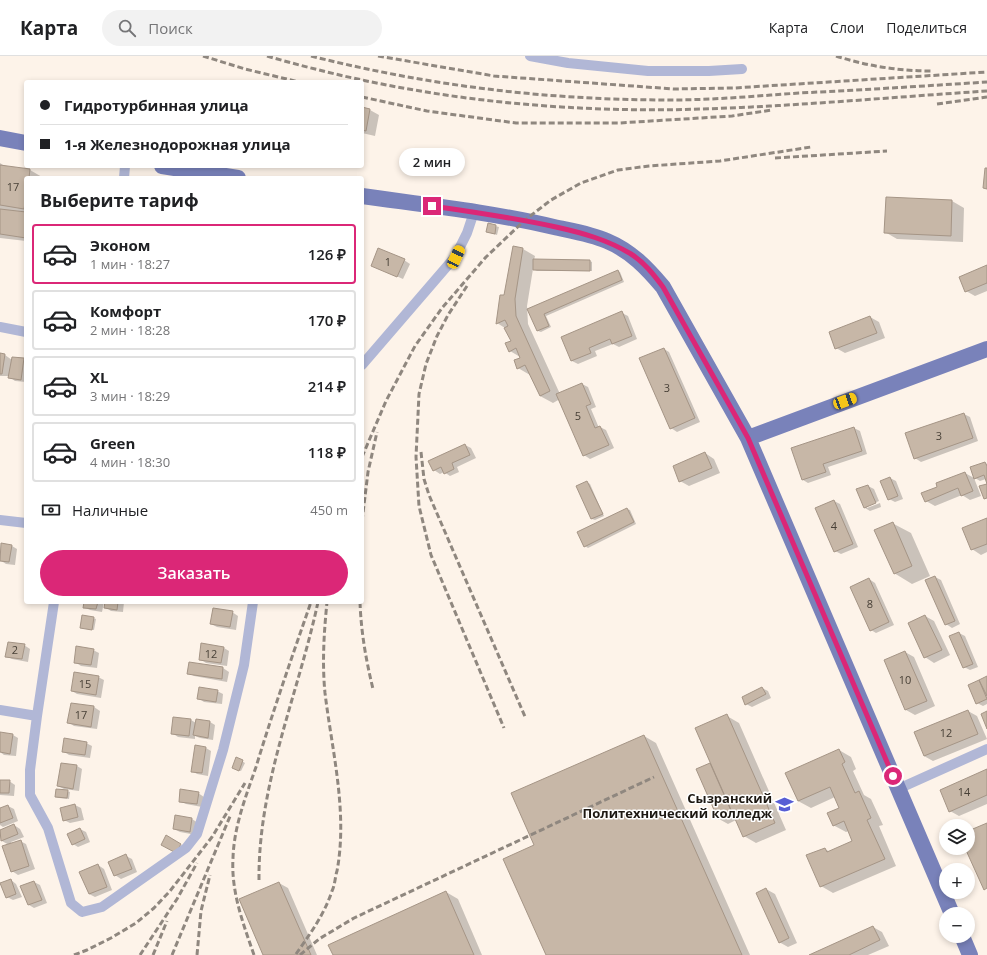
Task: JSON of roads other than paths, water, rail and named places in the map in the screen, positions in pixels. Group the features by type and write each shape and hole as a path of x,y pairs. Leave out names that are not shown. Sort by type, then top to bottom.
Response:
{"main road":[{"path":"0,138 24,142"},
{"path":"175,168 225,176"},
{"path":"364,196 524,220 608,241 632,255 649,270 663,287 748,438 949,907"},
{"path":"748,438 987,349"},
{"path":"965,943 970,955"}],"street":[{"path":"530,56 568,63 648,71 709,71 742,69"},
{"path":"364,363 456,257 474,212"},
{"path":"0,327 24,332"},
{"path":"0,520 24,523"},
{"path":"54,604 30,770 30,795 48,828 70,903 82,912 102,907 186,848 197,834 223,750 244,665 253,604"},
{"path":"0,710 37,716"},
{"path":"898,789 987,749"}],"railway":[{"path":"203,56 245,69 291,80"},
{"path":"267,56 364,80"},
{"path":"311,56 400,76 444,83 534,94 624,99 718,99 987,82"},
{"path":"378,56 494,76 674,89 734,88 987,72"},
{"path":"836,56 859,63 883,67 931,71"},
{"path":"364,80 420,91 514,103 561,107 656,110 739,108 810,104 987,91"},
{"path":"364,97 427,111 516,123 619,123 732,116 772,110"},
{"path":"937,104 987,97"},
{"path":"364,452 386,401 415,346 442,308 486,257 525,220 551,200 581,183 618,170 649,166 720,161 811,147"},
{"path":"775,158 887,151"},
{"path":"467,286 448,315 437,336 426,364 419,394 416,457 419,506 431,555 504,728"},
{"path":"364,505 368,472 377,432"},
{"path":"421,452 424,479 429,495 526,719"},
{"path":"254,955 236,895 233,871 234,846 238,823 245,800 310,604"},
{"path":"259,880 260,844 272,774 310,637 318,604"},
{"path":"296,954 316,924 329,900 337,871 340,849 341,826 338,782 324,682 324,648 327,604"},
{"path":"360,604 364,646 373,689"},
{"path":"300,955 319,939 354,918 654,777"},
{"path":"74,955 111,938 136,923 154,908 170,891 212,837 245,783"},
{"path":"172,955 231,814"},
{"path":"140,955 177,899 197,863"},
{"path":"197,955 201,911 210,875"},
{"path":"153,955 167,921"}],"place":[{"name":"Сызранский Политехнический колледж","path":"785,805"}]}
